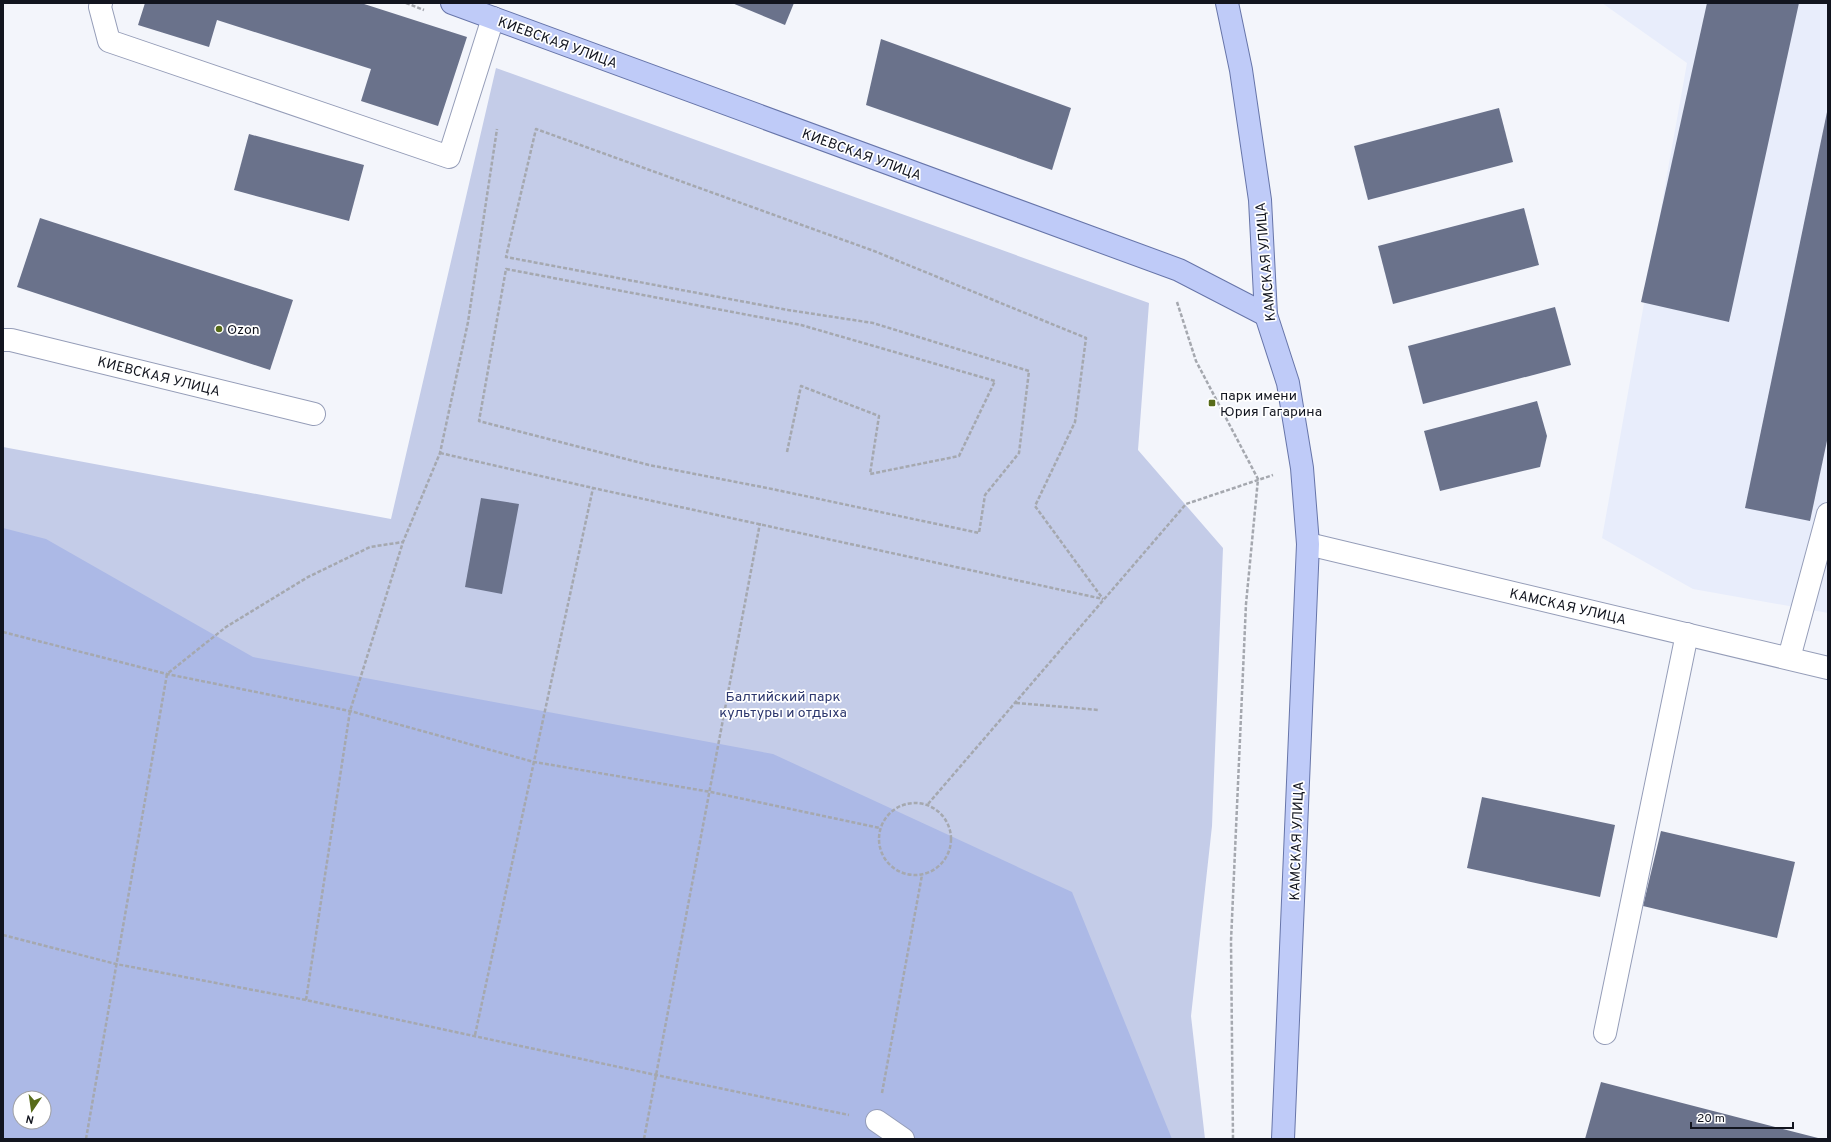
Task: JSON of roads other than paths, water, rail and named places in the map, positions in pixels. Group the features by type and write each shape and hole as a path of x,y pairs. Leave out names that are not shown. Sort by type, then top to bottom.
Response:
{"main road":[{"name":"КИЕВСКАЯ УЛИЦА","path":"452,3 1179,270 1266,315"},
{"name":"КАМСКАЯ УЛИЦА","path":"1227,3 1241,70 1260,200 1266,315 1288,383 1302,468 1308,544 1283,1139"}],"street":[{"path":"101,3 100,7 109,41 449,157 493,18"},
{"name":"КИЕВСКАЯ УЛИЦА","path":"3,340 11,340 314,414"},
{"path":"1789,658 1828,514"},
{"name":"КАМСКАЯ УЛИЦА","path":"1308,544 1828,668"},
{"path":"1605,1033 1687,634"},
{"path":"877,1120 903,1139"}],"place":[{"name":"Ozon","path":"219,329"},
{"name":"парк имени Юрия Гагарина","path":"1212,403"}],"park label":[{"name":"Балтийский парк культуры и отдыха","path":"783,704"}]}
